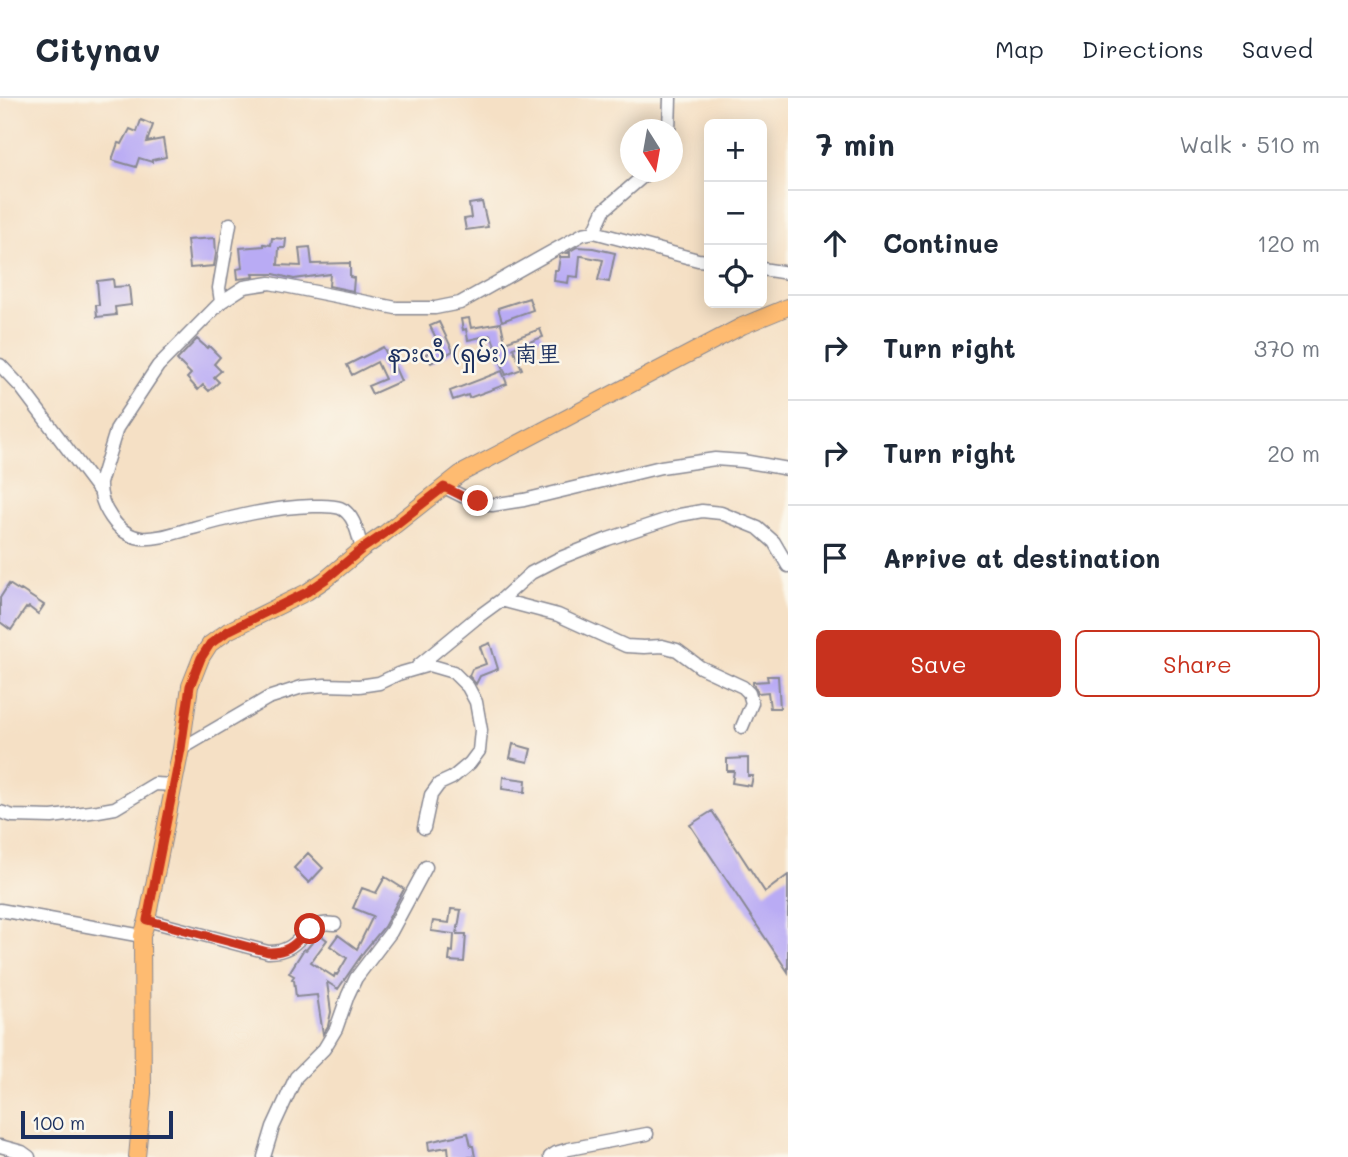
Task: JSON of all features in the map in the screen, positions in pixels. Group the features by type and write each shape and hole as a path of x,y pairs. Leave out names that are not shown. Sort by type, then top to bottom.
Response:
{"main road":[{"path":"137,1157 143,1093 144,928 181,749 190,686 201,658 210,644 228,631 307,592 460,474 742,326 788,307"}],"street":[{"path":"669,119 670,98"},
{"path":"594,232 604,210 636,182"},
{"path":"221,302 219,288 230,224"},
{"path":"100,492 100,483 117,428 158,366 221,302 244,287 270,283 396,308 435,308 460,303 583,234 594,232 704,261"},
{"path":"767,270 788,273"},
{"path":"0,365 20,386 100,492 113,521 124,533 141,538 159,537 244,514 290,507 322,506 341,508 352,519 362,549"},
{"path":"444,487 464,497 492,505 524,500 661,467 715,459 788,469"},
{"path":"414,669 531,573 558,559 680,515 702,511 721,513 758,528 774,542 788,566"},
{"path":"501,600 558,615 626,646 662,646 677,650 700,667 743,687 749,693 752,703 742,727"},
{"path":"181,749 268,698 302,687 379,683 429,665 453,672 468,687 476,702 481,730 479,751 470,763 439,785 431,795 424,828"},
{"path":"0,812 13,816 52,817 98,811 115,808 155,785 174,785"},
{"path":"264,1157 296,1077 324,1049 336,1029 356,978 391,932 426,867"},
{"path":"0,909 144,928 268,952 288,949 321,923 335,924"},
{"path":"550,1157 569,1149 647,1134"},
{"path":"0,1146 22,1152 29,1157"}],"building":[{"path":"141,120 153,125 147,142 163,139 166,157 152,162 139,158 136,167 112,160 118,143 122,144 130,129 137,132"},
{"path":"482,202 488,227 466,230 464,219 471,218 469,204"},
{"path":"215,238 214,266 190,268 187,240"},
{"path":"272,238 286,239 285,248 279,248 278,265 301,266 299,248 310,247 312,264 350,263 350,277 354,278 353,291 329,286 330,274 294,279 274,274 253,274 254,277 238,279 237,269 242,268 240,248 271,245"},
{"path":"577,247 615,253 609,282 598,280 603,260 582,256 578,277 569,276 568,283 554,281 560,257 570,257 570,253 567,253"},
{"path":"113,279 114,287 129,286 131,305 115,307 116,315 97,317 97,281"},
{"path":"529,298 533,310 502,321 498,308"},
{"path":"469,318 471,328 501,323 505,342 540,329 543,337 513,348 522,369 506,375 491,335 468,340 461,319"},
{"path":"439,322 453,351 431,363 426,354 440,346 430,326"},
{"path":"197,339 220,357 214,364 221,371 214,377 219,382 209,391 203,385 198,390 187,378 191,374 177,360"},
{"path":"383,347 401,381 372,394 368,386 385,379 377,362 352,375 347,365"},
{"path":"502,371 507,384 469,398 468,395 453,400 450,391"},
{"path":"9,584 44,605 38,614 29,607 26,608 11,630 0,622 0,598"},
{"path":"490,643 498,669 480,676 476,684 469,676 472,669 486,664 480,647"},
{"path":"767,676 778,676 780,708 770,708 768,692 758,693 753,684 768,681"},
{"path":"513,744 531,749 528,762 510,758"},
{"path":"748,758 748,776 753,776 751,786 732,783 734,771 727,771 727,759"},
{"path":"503,777 526,780 525,792 502,789"},
{"path":"712,811 765,892 788,875 788,972 690,825"},
{"path":"308,853 323,868 309,883 294,868"},
{"path":"385,877 404,889 384,927 338,989 327,982 331,1012 323,1034 317,995 296,997 292,979 294,976 289,973 304,949 306,950 319,934 327,940 311,962 334,977 337,975 347,958 330,946 338,935 357,949 373,916 353,908 362,888 376,893"},
{"path":"451,909 461,910 457,934 466,934 464,962 449,961 450,951 453,952 454,934 431,931 433,921 449,923"},
{"path":"468,1133 475,1157 449,1157 448,1147 429,1150 428,1142"}],"district":[{"name":"နားလီ (ရှမ်း) 南里","path":"474,354"}],"route":[{"path":"310,929 288,949 268,952 147,920 181,749 190,686 201,658 210,644 228,631 307,592 444,487 478,501"}]}
